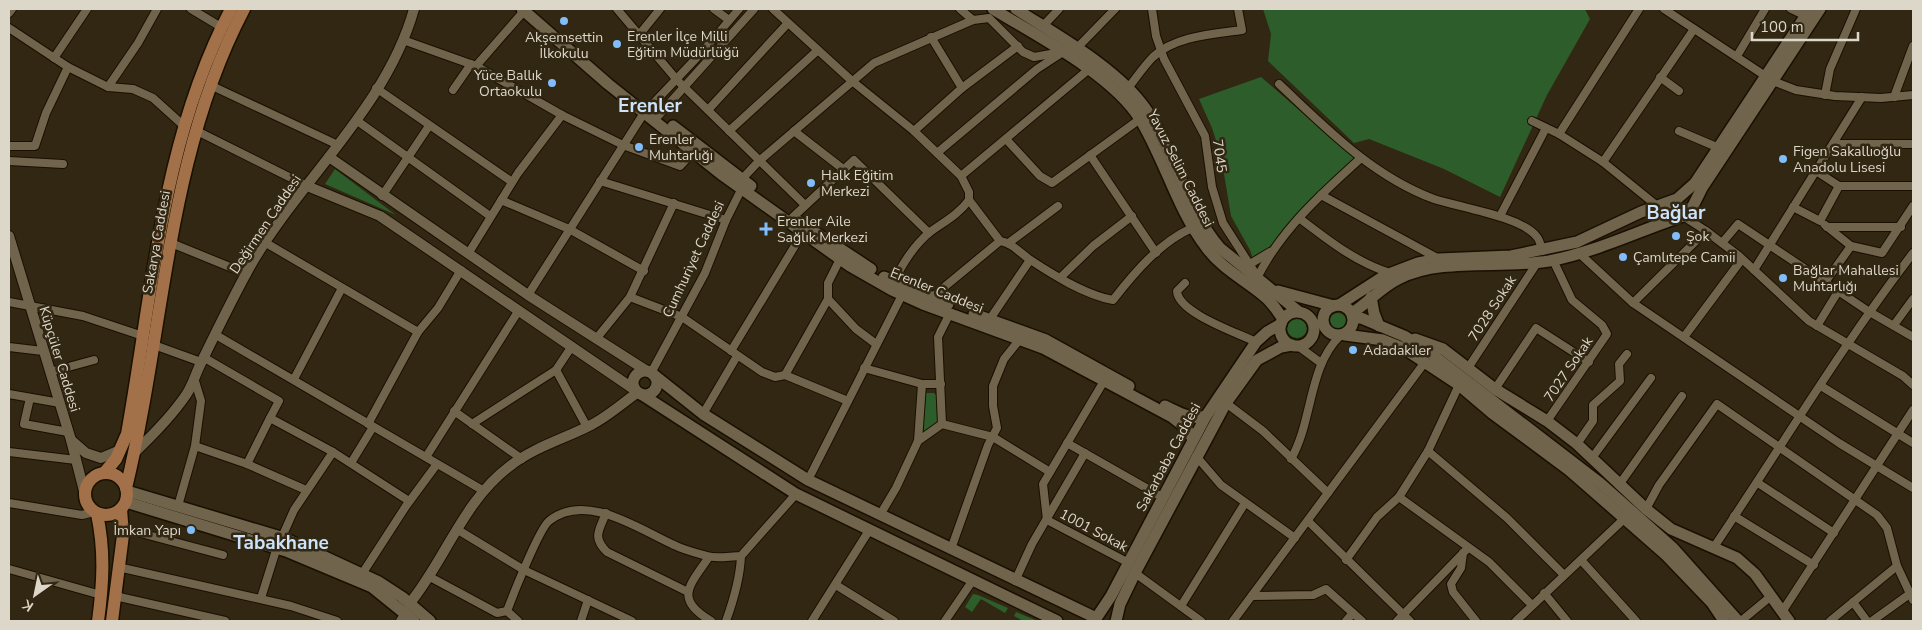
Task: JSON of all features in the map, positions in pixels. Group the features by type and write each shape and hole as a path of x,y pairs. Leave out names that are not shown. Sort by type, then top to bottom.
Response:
{"main road":[{"name":"Sakarya Caddesi","path":"105,472 120,450 127,434 167,193 190,128 221,27 231,9"},
{"name":"Sakarya Caddesi","path":"112,621 125,497 154,345 190,128 244,9"},
{"name":"Erenler Caddesi","path":"527,9 802,234 840,259 902,294 1020,339 1070,361 1172,417 1186,428 1193,440"},
{"name":"Yavuz Selim Caddesi","path":"993,9 1062,52 1122,95 1140,119 1192,228 1207,249 1225,267 1265,296 1282,322"},
{"name":"Yavuz Selim Caddesi","path":"1016,9 1077,48 1128,88 1145,107 1155,125 1200,223 1220,248 1301,313"},
{"path":"1301,313 1312,322 1314,327 1312,338 1299,344 1283,339 1282,322 1290,314 1334,306 1390,273 1439,258 1511,256 1542,251 1577,242 1656,205 1677,199 1695,183 1820,9"},
{"path":"1353,316 1371,297 1398,278 1419,271 1537,263 1553,260 1580,254 1683,216 1693,206 1808,12"},
{"name":"Erenler Caddesi","path":"651,112 693,152 893,282 1053,344 1167,407 1193,417 1206,416"},
{"path":"1272,289 1292,296 1349,309 1353,316 1352,328 1340,335"},
{"path":"1371,297 1379,326"},
{"path":"1334,306 1322,320 1326,330 1340,335 1383,340 1403,348 1458,385 1492,413 1569,470 1625,518 1684,572 1712,603 1724,621"},
{"path":"1353,316 1404,336 1436,345 1495,389 1547,421 1577,444 1646,509 1687,562 1739,621"},
{"name":"Sakarbaba Caddesi","path":"1093,618 1111,596 1206,416 1256,342 1266,332 1282,322"},
{"name":"Sakarbaba Caddesi","path":"1116,621 1120,604 1135,573 1196,456 1226,403 1257,360 1281,347 1340,335"},
{"path":"1404,336 1429,352 1661,529 1670,529 1737,558 1755,574 1786,617"},
{"path":"638,392 648,394 654,391 657,385 651,373"},
{"path":"1057,621 796,494 638,392 633,382 636,374 651,373 703,414 808,480 1093,618 1107,618 1112,621"},
{"path":"98,621 104,558 96,513 86,503 84,491 89,480 105,472 118,476 125,497"},
{"path":"125,497 178,506 280,542 362,574 379,582 414,621"},
{"path":"96,513 110,515 125,497"},
{"path":"125,497 280,542 372,587 405,612 430,621"}],"street":[{"path":"9,14 12,9"},
{"path":"54,58 87,9"},
{"path":"108,87 138,43 157,9"},
{"path":"191,9 221,27"},
{"name":"Değirmen Caddesi","path":"135,452 159,430 187,394 202,360 247,274 266,243 356,120 404,40 414,9"},
{"path":"453,90 473,65 527,9"},
{"path":"617,9 677,80 805,205"},
{"path":"639,35 660,9"},
{"path":"714,9 729,20"},
{"path":"528,295 623,145 739,9"},
{"path":"651,112 683,86 754,9"},
{"path":"773,9 852,80 914,131 961,176 969,192 969,200 963,208 929,233 910,254 893,282"},
{"path":"960,9 973,20 989,18 1023,52 1034,57 1062,52"},
{"path":"1043,26 1059,9"},
{"path":"1077,48 1116,9"},
{"name":"7045","path":"1152,9 1156,36 1161,51 1205,136 1212,187 1223,223 1257,278"},
{"path":"1128,88 1152,58 1161,51 1181,41 1242,30 1238,9"},
{"path":"1559,134 1639,9"},
{"path":"1738,56 1765,9"},
{"path":"1791,9 1808,12"},
{"path":"1825,95 1830,69 1856,9"},
{"path":"1667,10 1770,79 1796,90 1862,98 1913,95"},
{"name":"Cumhuriyet Caddesi","path":"651,373 704,273 743,184 759,161 874,63 973,20"},
{"path":"708,110 788,23"},
{"path":"9,28 68,67 108,87 133,88 153,98 190,128 307,186 380,216 638,392 586,427 546,445 509,466 484,491 430,577 405,612"},
{"path":"1603,162 1694,29"},
{"path":"931,37 962,88"},
{"path":"404,40 473,65 562,115 623,145 680,166 693,152"},
{"path":"914,131 962,88 1018,46"},
{"path":"1894,97 1913,46"},
{"path":"729,131 818,50"},
{"path":"937,153 1037,70 1062,52"},
{"path":"9,146 35,146 46,113 68,67"},
{"path":"961,176 1088,70"},
{"path":"1660,77 1679,91"},
{"path":"1279,84 1361,158 1433,198 1500,216 1537,236 1542,251"},
{"path":"210,86 338,145"},
{"path":"376,88 512,182"},
{"path":"1754,270 1862,98"},
{"path":"468,254 512,182 562,115"},
{"path":"1006,139 1040,176 1052,183 1140,119"},
{"path":"356,120 490,216"},
{"path":"1532,121 1559,134 1603,162 1656,205 1683,216 1706,231 1742,259 1817,326 1903,376 1913,385"},
{"path":"382,196 429,126"},
{"path":"1500,216 1546,128"},
{"path":"1679,130 1719,148"},
{"path":"794,131 843,169"},
{"path":"1833,144 1913,144"},
{"path":"1090,155 1156,253"},
{"path":"328,157 528,295 651,373"},
{"path":"1257,278 1270,252 1299,218 1361,158"},
{"path":"793,217 854,160 929,233"},
{"path":"9,162 63,164"},
{"path":"1816,171 1839,186 1913,186"},
{"path":"600,180 635,193 674,203 726,220"},
{"path":"1820,221 1839,186"},
{"path":"1321,195 1351,213 1439,258"},
{"path":"501,200 569,229 644,271"},
{"path":"969,200 1000,241"},
{"path":"596,339 630,297 644,271 674,203"},
{"path":"1010,242 1058,206"},
{"path":"1793,207 1820,221 1851,246 1882,253 1913,206"},
{"path":"1061,277 1093,246 1132,216"},
{"path":"1299,218 1334,245 1369,266 1390,273"},
{"path":"1722,243 1738,224 1868,311 1913,337"},
{"path":"1827,226 1901,226"},
{"path":"931,298 1000,241 1010,242 1030,260 1096,297 1113,300 1136,271 1156,253 1192,228"},
{"path":"1633,303 1706,231"},
{"path":"703,414 734,354 802,234"},
{"name":"Küpçüler Caddesi","path":"9,236 13,263 30,305 70,436 84,491"},
{"path":"171,243 247,274"},
{"path":"266,243 418,332"},
{"path":"1826,282 1851,246"},
{"path":"1250,264 1270,252"},
{"path":"1714,547 1758,483 1868,311 1913,253"},
{"path":"1580,254 1633,303 1877,467 1913,488"},
{"path":"785,375 828,299 828,282 840,259"},
{"path":"1684,337 1742,259"},
{"path":"990,319 1030,260"},
{"name":"7027 Sokak","path":"1547,421 1607,334 1602,326 1572,300 1553,260"},
{"name":"7028 Sokak","path":"1468,368 1537,263"},
{"path":"351,463 418,332 438,308 461,270"},
{"path":"1185,283 1178,291 1178,296 1189,309 1256,342"},
{"path":"294,379 342,288"},
{"path":"1817,326 1839,290"},
{"path":"808,480 902,294"},
{"path":"630,297 682,317 762,372 775,377 785,375 848,401"},
{"path":"828,299 856,329 876,344"},
{"path":"1894,325 1913,299"},
{"path":"9,302 83,316 143,336"},
{"path":"426,458 519,310"},
{"path":"942,424 938,337 950,313"},
{"path":"1495,389 1536,328 1589,362"},
{"path":"216,335 484,491"},
{"path":"1291,459 1303,434 1322,363 1328,348 1340,335"},
{"path":"951,549 997,428 993,406 993,386 1004,358 1020,339"},
{"path":"1299,344 1322,363"},
{"path":"154,345 202,360 279,400 248,464"},
{"path":"472,424 556,370 572,346"},
{"path":"9,347 44,351"},
{"path":"1577,444 1593,421 1593,405 1620,380 1619,364 1627,354"},
{"path":"50,372 94,360"},
{"path":"1233,621 1425,362"},
{"path":"864,368 922,384 941,384"},
{"path":"556,370 586,427"},
{"path":"178,506 195,446 201,401 194,378"},
{"path":"1592,458 1651,378"},
{"path":"1047,520 1043,484 1104,381"},
{"path":"880,515 896,488 918,441 922,384"},
{"path":"1346,560 1377,517 1404,492 1428,452 1458,385"},
{"path":"1821,386 1913,443"},
{"path":"9,394 60,403"},
{"path":"1619,484 1682,396"},
{"path":"30,398 24,424 70,436 86,454 101,458 120,450"},
{"path":"1226,403 1263,431 1328,494"},
{"path":"1646,509 1659,485 1717,404 1781,446 1855,499 1877,516 1887,528 1897,566 1912,598 1872,621"},
{"path":"1786,617 1814,565 1913,410"},
{"path":"454,411 522,459"},
{"path":"270,418 333,452 409,501"},
{"path":"918,441 942,424 993,437 1050,472"},
{"path":"1067,443 1162,497"},
{"path":"195,446 248,464 306,490"},
{"path":"9,452 76,460"},
{"path":"261,598 280,542 294,510 333,452"},
{"path":"1428,452 1507,518 1563,574"},
{"path":"1015,581 1032,544 1085,453"},
{"path":"1196,456 1221,485 1295,538"},
{"path":"362,574 409,501 437,464"},
{"path":"1758,483 1834,533"},
{"path":"726,621 735,597 740,574 741,556 796,494"},
{"path":"1399,497 1466,550 1489,562 1532,605"},
{"path":"9,503 82,515 96,513"},
{"path":"1181,606 1245,503"},
{"path":"507,611 524,570 548,521 570,512 600,511 648,530 674,546 709,557 741,556"},
{"path":"606,513 597,535 598,544 607,552 688,592"},
{"path":"1734,516 1814,565"},
{"path":"1516,621 1563,574 1581,560 1625,518"},
{"name":"1001 Sokak","path":"1047,520 1128,563"},
{"path":"1308,521 1410,621"},
{"path":"122,528 223,555"},
{"path":"812,621 870,529"},
{"path":"458,530 524,570 632,621"},
{"path":"1397,621 1466,550"},
{"path":"1466,550 1461,568 1451,584 1453,592 1476,621"},
{"path":"709,557 688,592 689,603 697,612 712,621"},
{"path":"1581,560 1636,621"},
{"path":"1830,621 1897,566"},
{"path":"118,567 261,598 337,621"},
{"path":"9,569 101,595"},
{"path":"1135,573 1201,621"},
{"path":"430,577 497,613 507,611"},
{"path":"945,621 973,580"},
{"path":"836,585 894,621"},
{"path":"1252,596 1312,595 1326,589 1362,621"},
{"path":"1544,593 1568,621"},
{"path":"115,596 225,621"},
{"path":"1739,621 1770,597"},
{"path":"581,621 588,600"},
{"path":"1852,602 1866,621"},
{"path":"507,611 518,621"},
{"path":"1346,621 1353,613"}],"green space":[{"path":"1263,9 1585,9 1590,19 1547,95 1500,197 1444,169 1369,139 1354,143 1268,61 1271,34"},
{"path":"1261,77 1357,160 1254,262 1250,250 1231,216 1221,156 1212,128 1199,99"},
{"path":"335,169 396,215 325,184"},
{"path":"1335,313 1341,313 1346,318 1344,327 1335,329 1330,324 1330,318"},
{"path":"1297,318 1304,321 1307,328 1304,335 1297,338 1290,335 1287,328 1290,321"},
{"path":"934,393 939,398 939,420 923,434 925,394"},
{"path":"973,594 1008,608 1005,613 981,599 972,612 965,607"},
{"path":"1016,612 1038,621 1023,621 1014,616"}],"place":[{"name":"Akşemsettin İlkokulu","path":"564,21"},
{"name":"Erenler İlçe Milli Eğitim Müdürlüğü","path":"617,44"},
{"name":"Yüce Ballık Ortaokulu","path":"552,83"},
{"name":"Erenler Muhtarlığı","path":"639,147"},
{"name":"Figen Sakallıoğlu Anadolu Lisesi","path":"1783,159"},
{"name":"Halk Eğitim Merkezi","path":"811,183"},
{"name":"Erenler Aile Sağlık Merkezi","path":"766,229"},
{"name":"Şok","path":"1676,236"},
{"name":"Çamlıtepe Camii","path":"1623,257"},
{"name":"Bağlar Mahallesi Muhtarlığı","path":"1783,278"},
{"name":"Adadakiler","path":"1353,350"},
{"name":"İmkan Yapı","path":"191,530"}],"district":[{"name":"Erenler","path":"650,105"},
{"name":"Bağlar","path":"1676,212"},
{"name":"Tabakhane","path":"281,542"}]}
